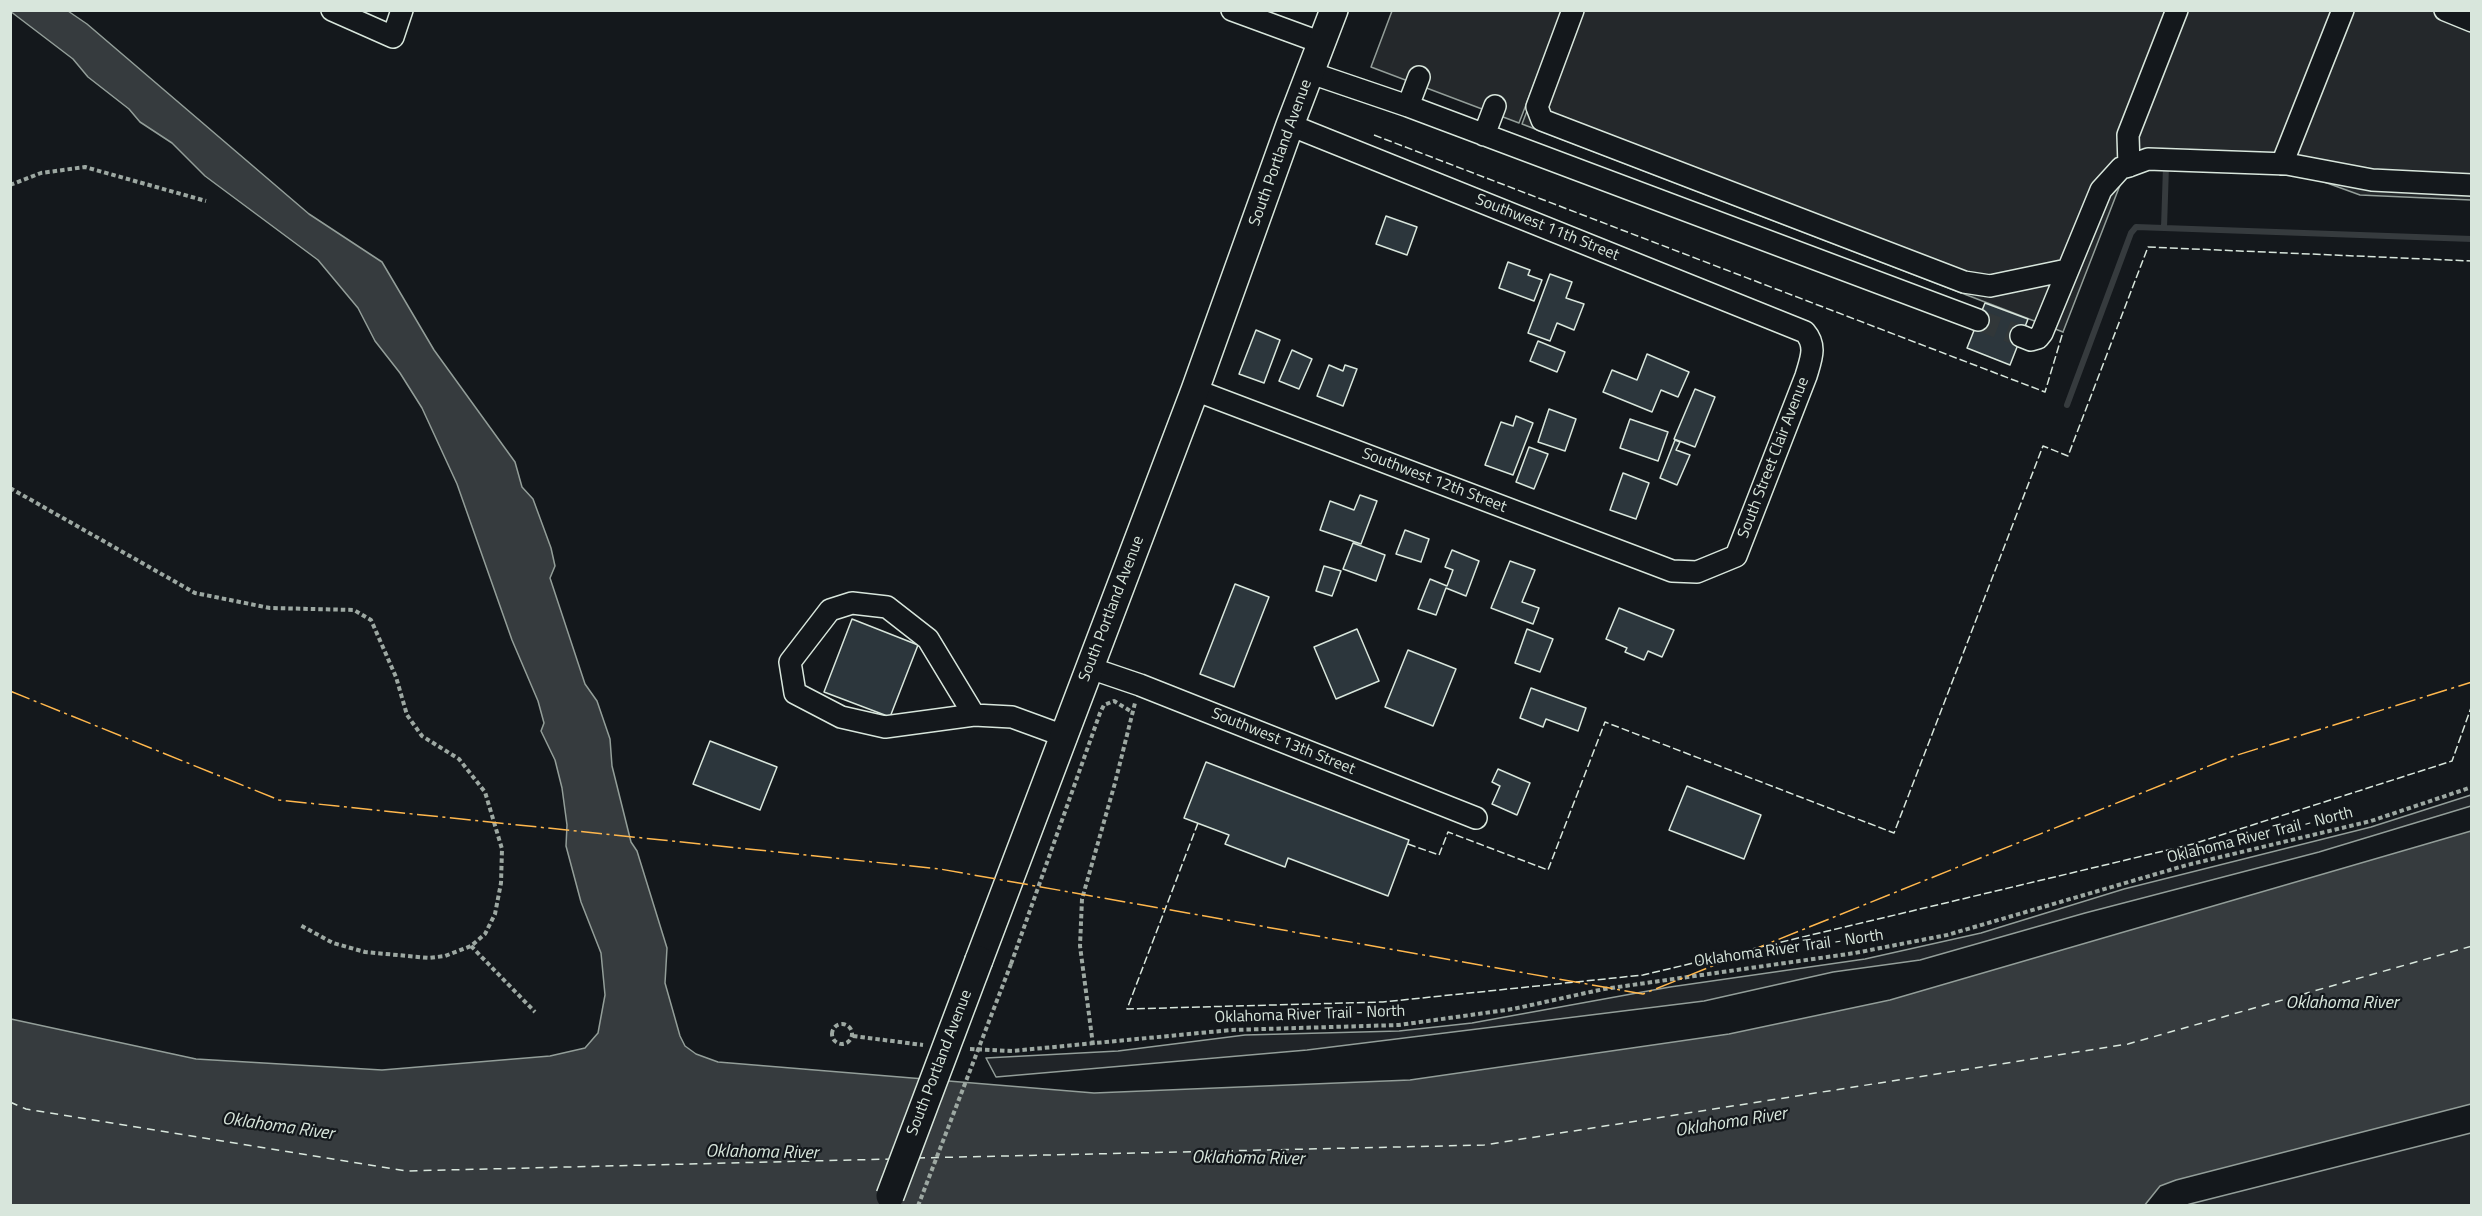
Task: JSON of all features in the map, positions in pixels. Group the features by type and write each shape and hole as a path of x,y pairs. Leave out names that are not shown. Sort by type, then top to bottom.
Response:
{"main road":[{"name":"South Portland Avenue","path":"887,1206 1196,390 1290,125 1334,10"}],"street":[{"path":"332,10 393,36 402,10"},
{"path":"1232,10 1322,43"},
{"path":"1573,10 1537,107 1542,120 1964,282 1990,286 2067,270"},
{"path":"2129,166 2128,135 2177,10"},
{"path":"2283,164 2343,10"},
{"path":"2445,10 2472,21"},
{"path":"1311,73 1408,106 1978,320"},
{"path":"1408,106 1419,77"},
{"path":"1484,135 1495,106"},
{"name":"Southwest 11th Street","path":"1290,125 1805,332"},
{"path":"2021,336 2031,340 2038,338 2042,333 2101,190 2121,168 2148,159 2283,164 2372,180 2472,185"},
{"name":"South Street Clair Avenue","path":"1672,571 1697,572 1736,556 1813,354 1812,340 1805,332"},
{"name":"Southwest 12th Street","path":"1196,390 1672,571"},
{"path":"974,715 928,639 887,607 852,603 830,610 790,662 795,693 841,717 885,727 974,715 1012,717 1064,736"},
{"name":"Southwest 13th Street","path":"1090,669 1140,686 1476,818"}],"path":[{"path":"10,185 41,173 85,167 206,201"},
{"path":"10,488 195,593 270,608 354,610 371,620 396,677 407,715 422,736 459,759 485,792 502,849 501,884 495,914 484,934 471,946 445,956 429,958 365,952 333,943 300,926"},
{"path":"1093,1045 1080,946 1082,899 1140,686"},
{"path":"918,1206 1011,964 1100,712 1104,705 1114,701 1132,712"},
{"name":"Oklahoma River Trail - North","path":"960,1048 1012,1051 1093,1045 1221,1030 1367,1027 1430,1021 1513,1009 1604,989 1855,953 1947,934 2187,865 2371,821 2472,788"},
{"path":"471,946 535,1012"},
{"path":"843,1024 850,1028 853,1036 849,1042 840,1045 834,1041 832,1035 836,1026 843,1024"},
{"path":"853,1036 926,1045"}],"shaded area":[{"path":"1392,11 1562,11 1519,123 1371,67"},
{"path":"1565,11 2471,11 2471,200 2360,195 2294,171 2140,165 2122,180 2063,332 1522,124"},
{"path":"2471,795 2471,806 2319,852 2085,913 1920,960 1833,972 1704,1001 1307,1050 996,1077 986,1058 1118,1051 1245,1035 1399,1031 1472,1023 1670,987 1865,959 1981,933 2124,889 2371,827"},
{"path":"2471,1133 2471,1205 2187,1205 2190,1204"}],"water":[{"name":"Oklahoma River","path":"10,11 68,11 87,24 309,214 382,262 434,350 515,462 522,487 533,499 551,548 555,566 550,578 585,684 597,701 610,739 612,766 631,842 637,851 667,948 665,983 680,1036 685,1046 696,1054 718,1062 1094,1093 1410,1080 1729,1034 1890,1000 2471,831 2471,1104 2176,1180 2160,1186 2144,1206 11,1205 11,1019 196,1059 382,1070 550,1056 585,1048 598,1033 605,995 601,953 581,902 566,846 567,825 562,788 555,760 541,731 544,723 538,701 512,640 457,484 422,408 400,373 375,341 358,308 318,260 205,176 172,143 140,122 129,109 88,77 73,59"}],"building":[{"path":"1386,216 1417,227 1407,255 1376,244"},
{"path":"1508,262 1530,270 1528,275 1542,280 1534,301 1499,288"},
{"path":"1550,274 1572,282 1566,298 1584,304 1574,330 1557,323 1550,341 1528,333"},
{"path":"1985,303 2028,319 2010,365 1967,348"},
{"path":"1256,330 1280,340 1264,383 1239,374"},
{"path":"1538,341 1565,352 1557,372 1530,361"},
{"path":"1292,350 1312,359 1299,389 1279,381"},
{"path":"1647,354 1689,372 1678,397 1661,390 1652,412 1603,392 1612,370 1637,380"},
{"path":"1329,365 1343,371 1345,365 1357,369 1343,406 1317,396"},
{"path":"1695,389 1715,397 1695,447 1674,439"},
{"path":"1549,409 1576,419 1565,451 1538,442"},
{"path":"1516,416 1533,423 1513,475 1485,465 1501,422 1513,426"},
{"path":"1630,419 1668,432 1658,461 1620,448"},
{"path":"1675,440 1680,442 1676,450 1690,455 1677,485 1660,478"},
{"path":"1529,447 1548,454 1534,489 1516,482"},
{"path":"1623,473 1649,483 1636,519 1610,510"},
{"path":"1360,495 1377,501 1361,544 1320,530 1330,501 1354,510"},
{"path":"1405,530 1429,539 1421,562 1396,554"},
{"path":"1353,543 1385,555 1376,581 1343,569"},
{"path":"1452,550 1479,561 1466,596 1446,588 1436,615 1418,609 1430,579 1447,586 1453,570 1445,567"},
{"path":"1510,561 1535,570 1522,602 1539,608 1533,624 1491,608"},
{"path":"1324,566 1341,571 1332,596 1316,591"},
{"path":"1235,584 1269,597 1234,687 1200,674"},
{"path":"1619,608 1674,630 1662,657 1648,651 1644,660 1625,652 1627,648 1606,639"},
{"path":"852,619 918,645 890,717 824,692"},
{"path":"1357,629 1379,681 1336,699 1314,647"},
{"path":"1527,629 1553,639 1540,672 1515,663"},
{"path":"1408,650 1456,669 1433,726 1385,707"},
{"path":"1531,688 1586,708 1578,731 1546,719 1543,727 1520,718"},
{"path":"710,741 777,767 760,810 693,784"},
{"path":"1206,762 1409,840 1388,896 1288,858 1285,867 1225,844 1229,835 1184,818"},
{"path":"1498,769 1530,783 1517,815 1492,804 1500,786 1492,782"},
{"path":"1687,786 1761,815 1744,859 1669,830"}],"waterway":[{"path":"2164,228 2166,166"},
{"path":"2067,405 2131,233 2136,227 2472,239"}],"ferry route":[{"path":"917,1158 1484,1145 2128,1044 2472,946"},
{"path":"10,1102 26,1109 406,1171 891,1159"}],"tunnel":[{"path":"1978,320 2021,336"}],"fence":[{"path":"1374,135 2045,392 2063,332"},
{"path":"1408,844 1439,855 1448,832 1548,870 1605,722 1894,833 2043,446 2068,456 2148,247 2472,261"},
{"path":"1198,823 1127,1009 1383,1002 1643,975 2193,844 2452,761 2472,705"}],"power":[{"path":"10,691 279,800 940,869 1643,994 2231,757 2472,682"}]}
